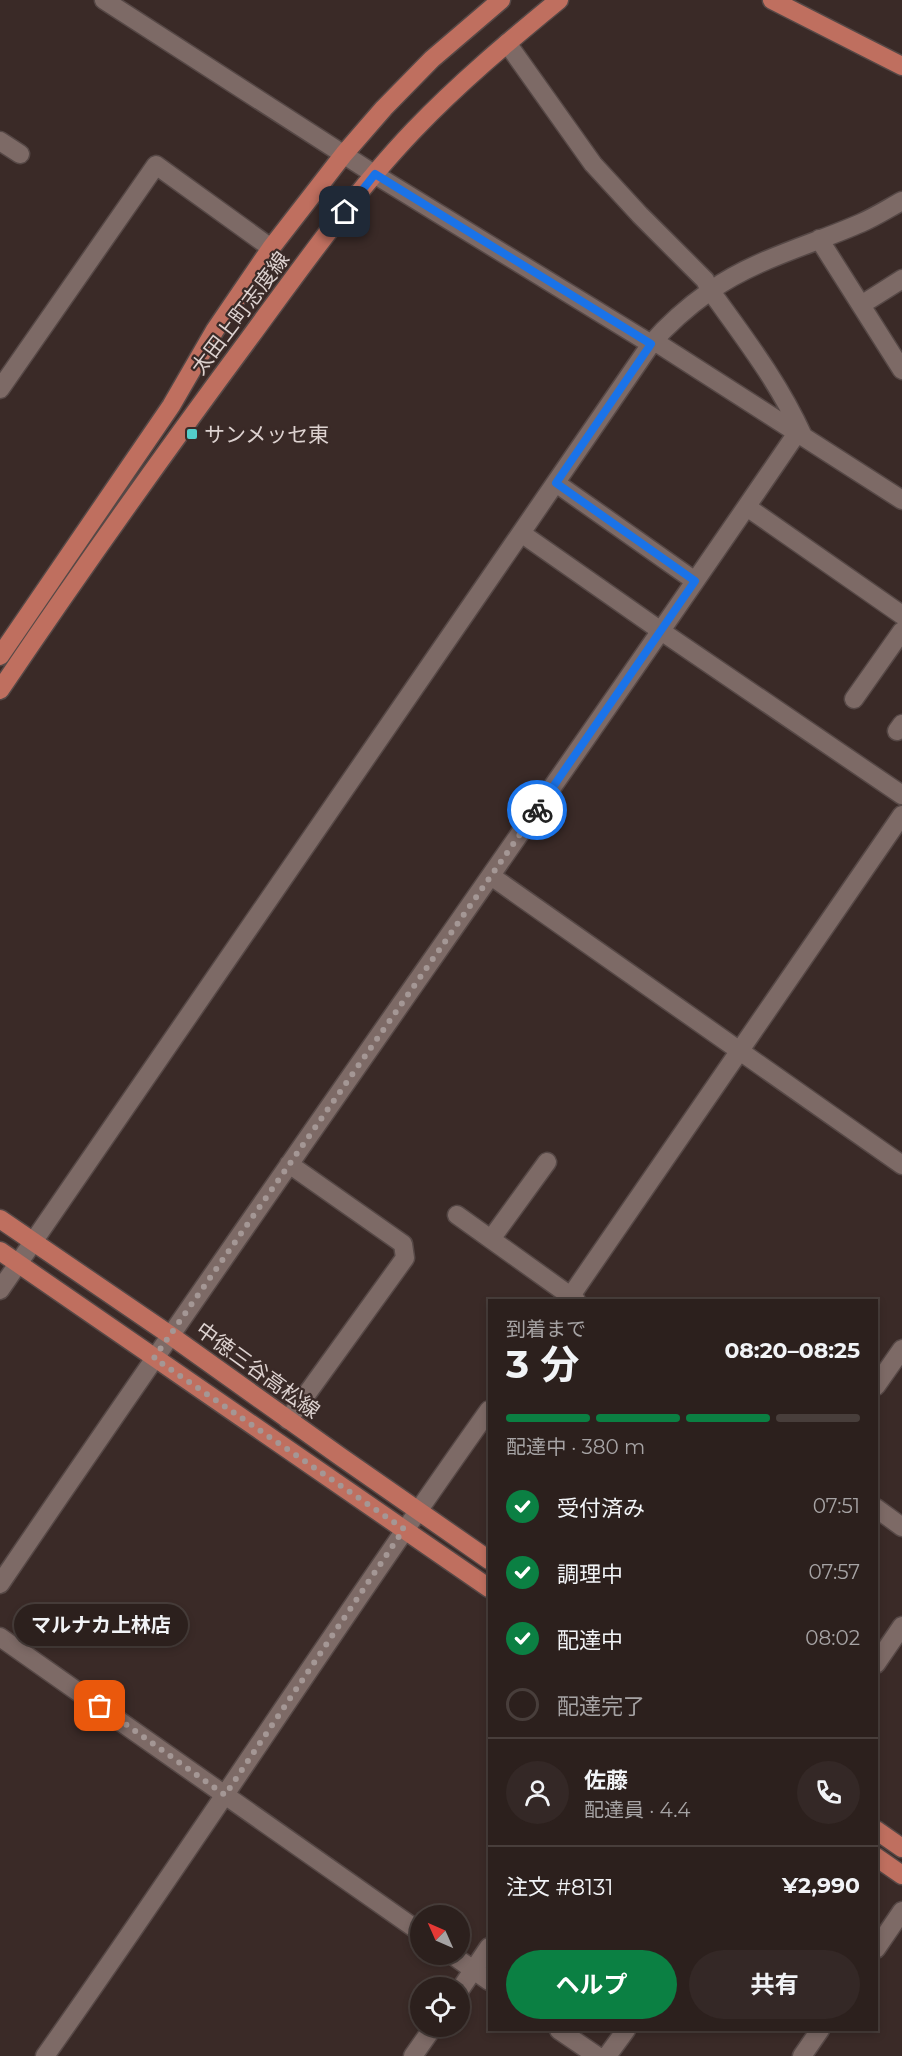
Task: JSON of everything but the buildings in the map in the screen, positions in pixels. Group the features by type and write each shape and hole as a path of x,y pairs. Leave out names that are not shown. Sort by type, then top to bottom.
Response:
{"main road":[{"name":"太田上町志度線","path":"0,690 73,582 181,431 330,230 375,174 415,129 507,43 560,0"},
{"path":"772,0 902,66"},
{"name":"太田上町志度線","path":"0,656 171,406 215,330 271,248 344,154 384,108 491,3"},
{"name":"中徳三谷高松線","path":"0,1219 170,1335 488,1559"},
{"path":"0,1251 488,1587"},
{"path":"878,1831 902,1848"},
{"path":"878,1858 902,1875"}],"street":[{"path":"116,3 375,174 653,342 902,500"},
{"path":"507,43 594,164 640,215 705,279 710,290 766,367 788,403 800,435"},
{"path":"0,141 20,154"},
{"path":"0,389 156,165 271,248"},
{"path":"0,1290 653,342 710,290 777,255 863,222 902,201"},
{"path":"819,239 861,305 895,344 902,370"},
{"path":"861,305 902,279"},
{"path":"0,1584 289,1164 695,581 800,435"},
{"path":"556,483 695,581"},
{"path":"747,507 902,615"},
{"path":"521,533 902,795"},
{"path":"854,699 902,631"},
{"path":"457,1215 571,1299 902,815"},
{"path":"491,876 902,1165"},
{"path":"492,1239 547,1162"},
{"path":"288,1420 405,1258 403,1244 289,1164"},
{"path":"878,1383 902,1349"},
{"path":"45,2056 225,1795 404,1529 488,1411"},
{"path":"878,1510 902,1527"},
{"path":"878,1661 902,1626"},
{"path":"0,1637 410,1925"},
{"path":"878,1946 902,1911"},
{"path":"469,1977 488,1949"},
{"path":"467,1965 488,1980"},
{"path":"560,2031 597,2056"},
{"path":"608,2056 625,2031"},
{"path":"802,2056 819,2031"},
{"path":"413,2056 426,2037"}],"way so far":[{"path":"100,1706 225,1795 404,1529 154,1358 537,810"}],"place":[{"name":"サンメッセ東","path":"192,434"},
{"name":"マルナカ上林店","path":"100,1706"}],"route":[{"path":"345,212 375,174 651,344 556,483 695,581 537,810"}]}
